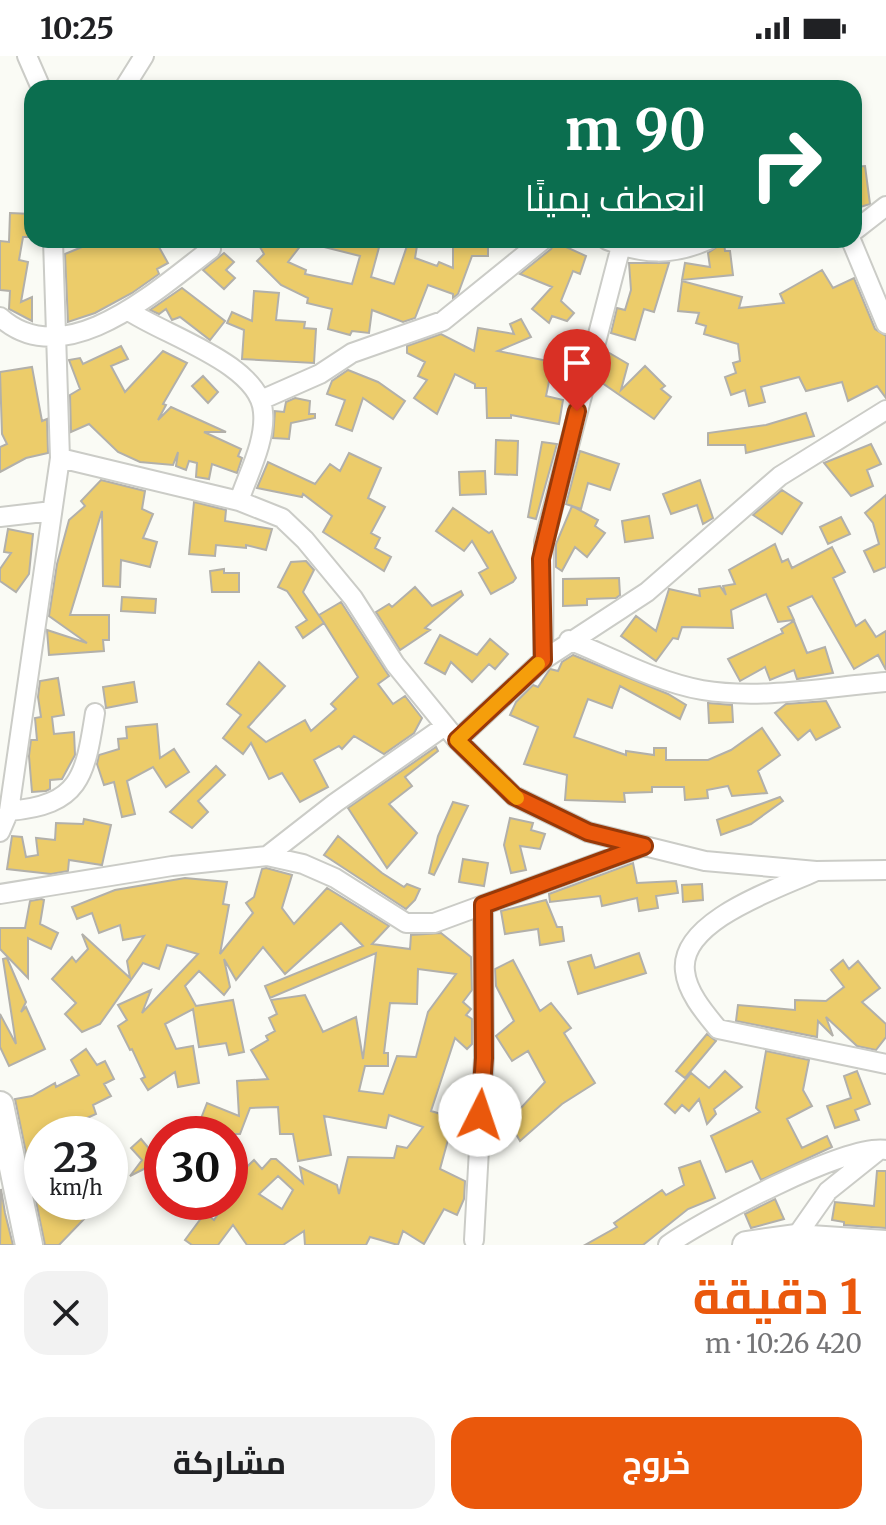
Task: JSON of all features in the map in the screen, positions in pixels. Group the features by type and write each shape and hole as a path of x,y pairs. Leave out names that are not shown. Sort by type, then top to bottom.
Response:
{"main road":[{"path":"0,1105 29,1245"},
{"path":"746,1245 795,1238 886,1244"}],"street":[{"path":"27,56 38,80"},
{"path":"129,80 144,56"},
{"path":"862,225 886,206"},
{"path":"0,832 9,811 60,458 53,248"},
{"path":"53,276 61,248"},
{"path":"261,400 320,374 352,353 417,333 443,321 533,248"},
{"path":"543,660 544,542 613,248"},
{"path":"633,248 656,254 690,248"},
{"path":"854,248 886,324"},
{"path":"0,317 24,333 55,337 97,327 129,311 211,249"},
{"path":"129,311 177,339 215,353 244,378 261,400 264,412 260,441 239,501"},
{"path":"267,856 335,803 451,733 569,640 647,592 791,468 886,410"},
{"path":"60,458 239,501 282,518 305,540 353,598 395,664 451,733 514,796 588,832 705,861 816,871 886,870"},
{"path":"0,517 52,511"},
{"path":"569,640 645,671 716,692 798,690 886,682"},
{"path":"9,811 37,809 72,792 87,763 95,713"},
{"path":"0,894 172,866 267,856 303,864 335,878 406,923 434,923 644,846"},
{"path":"816,871 711,922 692,939 685,971 695,998 718,1029 886,1064"},
{"path":"474,1240 484,1058 483,905"},
{"path":"795,1238 828,1191 884,1147"},
{"path":"668,1245 765,1192 846,1155 884,1147"}],"building":[{"path":"862,166 865,166 870,204 862,206"},
{"path":"10,213 24,214 24,237 19,260 28,262 21,302 32,297 32,321 9,309 10,291 0,290 0,241 9,242"},
{"path":"80,248 160,248 168,263 157,269 159,274 132,293 95,313 68,322 65,254"},
{"path":"261,248 299,248 288,262 306,270 305,274 352,284 360,256 328,248 379,248 371,277 394,284 406,248 417,248 415,258 453,268 453,248 488,248 488,256 472,256 458,294 453,298 453,294 428,285 415,318 403,322 372,310 369,333 352,331 350,335 328,329 332,309 307,303 308,298 281,285 257,261 264,254"},
{"path":"568,248 586,256 580,274 573,271 561,301 574,313 567,321 552,316 549,323 532,309 552,287 520,274 551,249"},
{"path":"715,248 730,251 733,275 682,280 685,263 710,267 708,253"},
{"path":"224,253 234,262 226,270 235,278 224,289 203,270"},
{"path":"629,263 669,263 654,312 644,309 635,340 611,333 617,308 625,310 631,290"},
{"path":"822,270 833,288 854,278 875,329 886,336 886,398 877,386 848,401 842,382 806,391 799,377 761,387 765,402 749,406 745,390 731,395 725,377 736,373 733,363 740,361 738,344 704,334 706,326 696,323 699,313 678,311 682,281 742,297 739,308 784,303 780,294"},
{"path":"182,288 225,321 210,340 180,317 172,320 166,309 159,314 150,310"},
{"path":"254,291 279,293 276,320 305,322 304,328 316,329 314,363 242,359 244,330 227,323 232,312 252,321"},
{"path":"521,319 531,337 498,351 553,362 546,396 563,400 559,424 511,415 511,418 487,418 486,388 475,388 475,384 455,374 437,414 414,398 427,380 418,376 425,362 407,353 407,346 441,334 474,351 478,328 514,334 510,324"},
{"path":"121,346 128,359 111,366 125,392 163,351 187,363 163,404 166,405 158,420 171,407 226,432 204,432 241,449 238,456 242,458 237,473 212,464 209,479 196,477 197,463 189,461 186,470 176,466 178,452 173,465 140,462 118,452 89,424 71,432 70,395 80,389 69,360 80,358 83,364"},
{"path":"606,351 628,364 621,390 645,366 665,386 661,389 671,397 654,419 598,380"},
{"path":"32,367 42,421 47,419 48,453 26,458 0,472 0,447 7,444 2,434 0,372"},
{"path":"348,370 378,382 405,401 393,419 363,398 352,431 336,425 345,400 327,394 332,381"},
{"path":"203,376 218,392 208,403 192,386"},
{"path":"295,398 310,401 309,414 315,414 315,418 291,423 289,439 273,438 275,411 284,412 286,402"},
{"path":"806,413 814,436 746,453 745,445 708,445 708,433 766,425"},
{"path":"496,440 518,441 517,475 495,474"},
{"path":"542,442 557,444 536,519 528,517"},
{"path":"871,444 881,464 867,470 873,486 851,496 824,463"},
{"path":"580,451 619,464 610,490 588,483 581,509 566,504"},
{"path":"349,453 381,468 368,498 385,507 371,533 380,538 375,548 391,557 384,571 323,532 332,516 303,494 302,497 257,488 268,462 315,484 330,464 340,471"},
{"path":"485,471 486,494 460,495 459,472"},
{"path":"101,480 145,491 142,509 153,514 143,538 157,542 150,567 121,560 120,587 103,586 102,511 70,615 109,615 109,640 103,640 104,651 49,655 47,630 87,643 49,616 57,564 69,520 85,506 81,501"},
{"path":"700,480 713,518 703,524 697,505 671,514 663,494"},
{"path":"782,490 802,503 782,534 753,515"},
{"path":"886,495 886,567 874,572 864,551 879,544 873,523 865,513"},
{"path":"194,502 226,510 225,521 272,529 266,550 246,545 246,548 216,545 215,556 189,554"},
{"path":"572,506 598,520 595,526 605,533 587,557 575,547 562,571 556,567 556,544"},
{"path":"453,508 489,533 492,531 516,578 513,582 491,594 479,573 488,568 472,541 464,551 436,531"},
{"path":"649,516 653,538 625,542 622,521"},
{"path":"841,517 850,534 828,544 820,527"},
{"path":"8,529 33,534 29,574 16,592 0,581 0,569 11,553 4,552"},
{"path":"775,544 782,562 788,559 792,568 832,547 845,572 833,578 856,626 865,620 876,637 886,631 886,670 878,655 854,669 812,596 788,607 794,620 778,622 766,594 731,610 733,628 682,627 678,639 673,638 656,661 621,636 636,616 656,631 669,589 700,596 699,589 720,586 726,595 723,586 735,584 729,570"},
{"path":"306,561 314,570 303,592 324,623 303,638 296,627 307,620 287,591 278,587 291,562"},
{"path":"224,569 224,573 239,573 239,592 212,592 210,571"},
{"path":"619,578 620,595 616,598 587,599 587,605 563,606 563,579"},
{"path":"415,587 432,606 461,591 463,595 425,628 430,630 400,650 376,612 389,604 392,607"},
{"path":"122,597 156,599 155,613 121,611"},
{"path":"341,602 389,676 378,684 393,704 405,696 422,718 414,733 384,754 354,736 342,749 339,746 314,760 328,787 300,802 282,773 269,779 251,743 243,754 223,738 241,715 227,704 259,662 285,686 248,727 266,742 305,720 311,731 336,709 331,704 358,677 319,615"},
{"path":"794,621 807,653 825,647 833,673 797,679 794,670 770,680 765,667 740,681 728,659 783,633 781,629"},
{"path":"440,635 477,655 490,639 508,654 495,669 489,664 472,682 451,662 445,674 425,663"},
{"path":"573,655 668,694 686,705 680,719 620,686 612,708 588,699 574,737 626,755 626,751 654,755 654,748 666,748 666,760 708,760 731,750 762,728 780,755 758,771 767,793 732,796 728,786 707,790 708,798 685,800 684,787 652,787 652,792 624,793 625,802 565,800 567,775 524,764 538,727 510,715 516,702 533,685 538,687 550,669 558,671 562,662"},
{"path":"58,678 64,715 52,717 54,734 74,732 75,755 62,779 50,780 50,789 46,791 32,792 29,756 31,740 37,740 35,718 41,717 38,697 40,681"},
{"path":"134,682 137,702 106,708 103,687"},
{"path":"826,701 840,727 816,740 810,730 798,740 775,713 786,704"},
{"path":"708,703 732,705 733,722 709,723"},
{"path":"157,724 160,758 174,749 189,772 166,787 153,767 127,781 135,814 122,817 114,782 104,785 97,764 99,755 119,749 118,739 127,738 126,727"},
{"path":"436,747 438,751 405,777 412,786 389,804 417,833 387,868 348,808"},
{"path":"216,766 225,775 198,801 208,812 192,828 170,812"},
{"path":"780,797 783,801 751,824 721,835 717,820"},
{"path":"453,802 468,806 434,875 429,873 438,836"},
{"path":"510,818 533,823 531,830 545,834 540,849 520,846 526,870 511,873 504,845"},
{"path":"84,819 111,825 102,865 69,860 68,871 51,874 7,869 12,836 22,837 26,857 38,855 36,838 55,840 56,823 83,824"},
{"path":"338,836 382,873 404,887 407,884 420,889 415,900 406,909 324,855"},
{"path":"463,859 488,863 484,886 459,882"},
{"path":"633,863 637,883 676,881 678,893 656,896 658,908 639,911 637,898 602,906 600,896 550,902 549,894"},
{"path":"262,869 292,875 282,908 294,924 327,888 389,926 372,944 410,949 411,935 441,933 471,957 472,990 463,1002 471,1009 466,1015 472,1019 472,1044 467,1049 455,1038 431,1111 454,1118 440,1169 465,1181 464,1199 457,1215 444,1209 424,1244 403,1231 398,1245 370,1237 366,1245 305,1245 304,1231 283,1245 247,1245 233,1225 218,1245 192,1245 185,1240 200,1220 248,1220 248,1166 254,1160 262,1169 271,1159 276,1159 303,1183 300,1167 337,1185 339,1194 348,1157 394,1158 397,1146 407,1148 423,1127 389,1115 386,1128 324,1116 331,1155 298,1161 293,1134 280,1134 278,1107 250,1108 247,1116 239,1116 237,1081 268,1079 251,1050 268,1040 266,1036 275,1031 269,1018 277,1014 271,1000 305,995 323,1032 356,1017 363,1059 376,953 270,998 265,986 363,946 341,923 285,974 263,947 236,980 224,959 230,987 224,995 199,971 185,986 196,1006 233,1000 244,1052 229,1055 226,1043 199,1047 193,1009 165,1024 176,1049 193,1046 199,1083 178,1087 175,1072 148,1090 141,1079 145,1077 132,1049 118,1026 127,1020 118,1005 151,990 142,1013 198,954 167,945 159,969 143,963 100,1024 82,1032 65,1014 76,1003 52,979 72,957 76,962 88,949 82,934 130,978 127,961 144,936 123,940 120,925 99,933 92,913 77,919 72,907 115,890 185,878 227,882 223,904 229,905 220,954 253,913 246,903 254,897","holes":["418,969 456,974 428,1012 416,1057 397,1056 383,1094 359,1091 365,1066 388,1066 388,1053 384,1053 390,1003 417,1004","278,1176 293,1190 282,1209 259,1194"]},
{"path":"702,884 703,900 683,902 682,885"},
{"path":"44,900 40,924 58,933 51,949 28,938 28,978 0,949 0,928 25,928 30,901"},
{"path":"546,900 557,927 562,927 564,941 540,945 538,929 505,934 501,911"},
{"path":"639,953 646,973 578,994 568,962 591,955 595,968"},
{"path":"7,958 26,1002 21,1012 26,1007 45,1049 9,1066 0,1047 0,1014 16,1044 3,959"},
{"path":"513,960 540,1011 551,1003 571,1028 564,1033 595,1083 562,1104 520,1141 510,1124 507,1143 492,1140 494,1104 520,1109 545,1082 528,1051 512,1061 496,1036 514,1021 496,986 495,969"},
{"path":"843,960 849,969 858,961 880,988 862,1002 886,1024 886,1037 876,1050 857,1046 826,1017 833,1036 818,1021 817,1037 736,1021 738,1005 795,1010 795,1000 826,1001 844,987 831,970"},
{"path":"707,1034 716,1041 685,1078 676,1071"},
{"path":"86,1049 97,1065 105,1061 114,1079 104,1084 111,1096 93,1105 96,1114 92,1116 24,1116 24,1143 15,1099 32,1096 55,1083 56,1087 79,1075 71,1060"},
{"path":"766,1051 809,1060 803,1090 812,1106 787,1119 802,1148 827,1136 832,1147 761,1180 752,1161 726,1172 711,1136 760,1112 756,1108"},
{"path":"725,1071 742,1087 714,1109 716,1114 707,1124 699,1099 689,1111 682,1105 675,1113 665,1104 691,1073 709,1088"},
{"path":"857,1071 870,1104 855,1110 859,1120 835,1128 827,1106 851,1098 844,1076"},
{"path":"207,1103 239,1116 202,1116"},
{"path":"141,1139 144,1143 144,1169 130,1176 142,1160 131,1148"},
{"path":"700,1161 715,1198 688,1209 643,1245 585,1245 617,1227 614,1223 662,1190 666,1195 684,1185 679,1168"},
{"path":"877,1171 886,1171 886,1228 844,1225 844,1222 832,1220 835,1202 874,1206"},
{"path":"1,1189 5,1213 13,1245 0,1245"},
{"path":"775,1199 784,1219 751,1228 745,1214"},
{"path":"40,1220 83,1220 59,1245 45,1245"}],"slow traffic":[{"path":"517,798 457,740 538,664"}],"route":[{"path":"480,1115 484,1058 483,905 644,846 588,832 514,796 457,740 543,660 541,559 577,411"}]}
